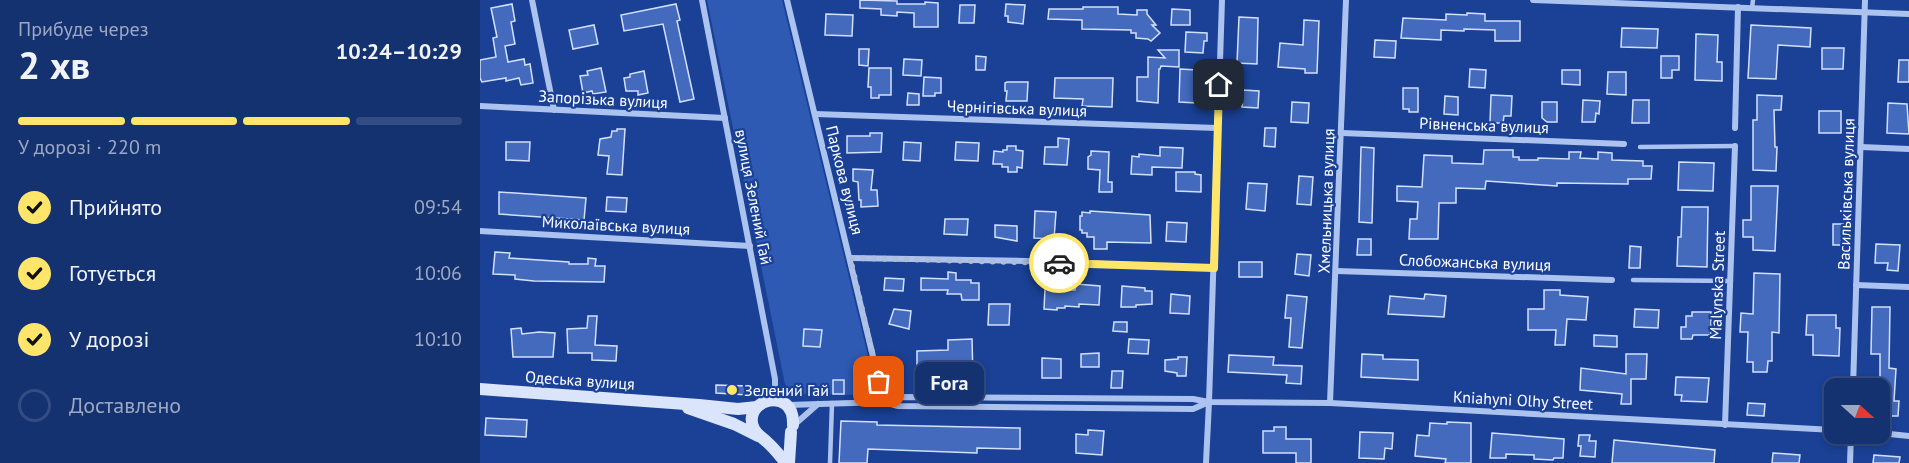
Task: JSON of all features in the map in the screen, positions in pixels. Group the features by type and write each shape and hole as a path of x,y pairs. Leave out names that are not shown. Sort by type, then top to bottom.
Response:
{"main road":[{"name":"Одеська вулиця","path":"480,389 738,409 757,407"},
{"path":"775,399 788,405 792,411 787,463 762,438 752,423 753,413 762,402 775,399"},
{"name":"Одеська вулиця","path":"679,404 734,424 762,438"},
{"path":"762,438 779,440 792,428"}],"street":[{"path":"532,0 554,110"},
{"name":"вулиця Зелений Гай","path":"702,0 775,379 775,399"},
{"name":"Паркова вулиця","path":"787,0 884,402"},
{"path":"1206,463 1222,0"},
{"name":"Хмельницька вулиця","path":"1330,403 1346,0"},
{"path":"1533,0 1909,14"},
{"name":"Васильківська вулиця","path":"1853,378 1865,0"},
{"path":"1735,128 1738,7"},
{"name":"Запорізька вулиця","path":"480,106 725,118"},
{"name":"Чернігівська вулиця","path":"815,114 1217,128"},
{"name":"Рівненська вулиця","path":"1342,133 1624,144"},
{"name":"Malynska Street","path":"1725,425 1735,146"},
{"path":"1860,147 1909,149"},
{"name":"Миколаївська вулиця","path":"480,231 750,246"},
{"path":"850,258 1026,261 1214,268"},
{"name":"Слобожанська вулиця","path":"1337,271 1612,280"},
{"path":"1856,285 1909,287"},
{"name":"Kniahyni Olhy Street","path":"788,405 884,402 898,406 1193,409 1209,402 1330,403 1824,430"},
{"path":"792,428 819,404"},
{"path":"1890,434 1909,436"},
{"path":"1850,463 1851,444"}],"lane":[{"path":"1752,8 1753,0"},
{"path":"1640,147 1735,146"},
{"path":"1633,280 1731,281"},
{"path":"830,463 832,403"}],"shaded area":[{"path":"707,0 782,0 873,377 872,388 863,395 798,394 785,384"}],"building":[{"path":"860,0 897,1 897,4 938,3 938,27 914,27 914,13 897,12 897,16 881,15 881,9 860,8"},
{"path":"512,4 515,21 511,22 515,44 505,46 508,62 524,59 525,65 530,64 533,83 521,85 519,78 482,82 480,60 496,57 493,38 497,37 491,8"},
{"path":"676,4 680,20 677,21 694,99 680,102 663,24 624,31 621,15"},
{"path":"1006,4 1025,5 1023,24 1008,22 1008,16 1005,16"},
{"path":"960,5 975,5 974,23 959,23"},
{"path":"1083,7 1118,7 1118,14 1137,15 1137,10 1147,10 1147,14 1156,25 1152,25 1160,33 1151,41 1136,38 1136,33 1131,33 1131,30 1082,29 1082,20 1048,19 1049,9 1083,9"},
{"path":"1172,9 1190,10 1190,25 1171,25"},
{"path":"1467,13 1485,14 1485,21 1520,21 1520,41 1495,41 1495,30 1464,29 1464,31 1441,30 1441,40 1401,38 1403,18 1446,20 1446,14 1467,15"},
{"path":"826,14 853,15 852,36 825,35"},
{"path":"1239,17 1258,18 1257,64 1237,63"},
{"path":"1304,20 1319,21 1317,73 1305,73 1305,69 1278,67 1280,43 1303,45"},
{"path":"594,25 598,44 573,49 569,30"},
{"path":"1751,25 1811,28 1810,47 1778,45 1776,79 1748,78"},
{"path":"1622,28 1658,29 1657,48 1621,47"},
{"path":"1186,32 1207,33 1203,53 1185,52"},
{"path":"1696,34 1718,35 1717,62 1722,62 1722,81 1695,80"},
{"path":"1375,40 1396,41 1395,58 1374,57"},
{"path":"1822,48 1844,48 1843,69 1822,69"},
{"path":"859,49 869,49 868,66 859,65"},
{"path":"1158,50 1179,50 1179,67 1161,66 1159,69 1158,103 1137,101 1137,77 1148,77 1148,57 1165,58"},
{"path":"976,56 986,57 985,70 976,70"},
{"path":"1661,56 1679,56 1679,70 1672,70 1672,78 1661,78"},
{"path":"904,59 922,60 921,76 903,75"},
{"path":"1899,60 1909,60 1909,82 1898,82"},
{"path":"601,68 606,92 583,93 580,76 588,75 587,71"},
{"path":"869,68 891,68 891,95 871,98 871,87 868,87"},
{"path":"1180,69 1197,70 1197,79 1202,79 1201,94 1196,93 1196,103 1179,102"},
{"path":"1470,69 1486,70 1485,88 1469,87"},
{"path":"1562,70 1580,70 1580,85 1562,84"},
{"path":"644,71 648,93 638,95 638,91 626,91 624,78"},
{"path":"1608,72 1626,72 1626,95 1607,94"},
{"path":"924,77 941,78 941,93 935,93 935,96 923,96"},
{"path":"1055,78 1113,78 1112,107 1082,106 1083,99 1054,98"},
{"path":"1028,82 1027,101 1006,101 1005,83"},
{"path":"1403,88 1418,88 1418,112 1403,109"},
{"path":"1243,90 1259,91 1258,108 1242,107"},
{"path":"908,93 919,94 919,105 907,105"},
{"path":"1491,95 1512,96 1511,116 1504,116 1503,123 1490,123"},
{"path":"1757,95 1782,96 1781,110 1774,110 1776,171 1753,170 1753,120 1757,120"},
{"path":"1445,96 1458,97 1458,115 1444,114"},
{"path":"1583,100 1600,101 1599,114 1596,113 1595,122 1582,122"},
{"path":"1633,100 1649,100 1649,123 1632,123"},
{"path":"1292,102 1309,103 1308,123 1291,122"},
{"path":"1542,102 1557,102 1557,122 1547,122 1542,118"},
{"path":"1888,103 1907,104 1909,134 1887,133"},
{"path":"1819,111 1841,111 1841,133 1819,133"},
{"path":"1265,128 1276,128 1275,147 1264,146"},
{"path":"617,129 625,129 622,175 607,174 609,156 598,155 600,139 611,137 612,131 617,131"},
{"path":"870,133 882,133 881,152 847,153 847,136 870,136"},
{"path":"1058,138 1069,139 1067,165 1044,164 1045,147 1058,147"},
{"path":"506,142 530,142 529,161 506,160"},
{"path":"904,142 921,143 920,161 903,160"},
{"path":"956,142 979,143 978,161 955,160"},
{"path":"1007,146 1016,146 1016,150 1023,151 1022,168 1017,167 1017,172 1008,172 1008,167 1002,167 1002,164 993,164 994,151 1003,152 1007,150"},
{"path":"1160,147 1183,148 1182,168 1152,167 1152,175 1131,174 1132,156 1139,157 1139,154 1160,156"},
{"path":"1361,147 1374,148 1372,223 1359,222"},
{"path":"1484,150 1513,150 1513,157 1519,157 1519,160 1569,159 1569,152 1581,152 1580,158 1598,159 1598,152 1612,153 1612,160 1643,161 1643,166 1652,166 1651,179 1628,179 1628,184 1557,183 1557,186 1486,181 1485,189 1456,188 1456,203 1439,203 1438,239 1409,239 1410,219 1417,219 1418,202 1397,201 1397,186 1422,187 1424,155 1452,156 1452,163 1483,164"},
{"path":"1091,151 1109,152 1108,182 1112,182 1112,192 1099,192 1100,170 1088,169 1088,157"},
{"path":"1679,162 1714,163 1713,191 1678,190"},
{"path":"853,169 873,170 871,190 877,190 878,206 861,207 858,182 853,181"},
{"path":"1176,172 1195,172 1201,175 1201,192 1176,191"},
{"path":"1299,176 1313,177 1311,205 1297,204"},
{"path":"1248,183 1267,184 1265,211 1246,209"},
{"path":"1751,186 1778,186 1775,251 1753,250 1753,237 1743,237 1743,220 1751,220"},
{"path":"499,192 586,198 584,220 499,214"},
{"path":"607,197 627,198 626,212 606,211"},
{"path":"1682,207 1708,207 1707,267 1677,266"},
{"path":"1035,211 1056,212 1054,239 1034,238"},
{"path":"1090,211 1150,215 1151,243 1107,242 1107,249 1094,249 1094,237 1087,237 1087,233 1082,233 1080,230 1082,212 1090,213"},
{"path":"945,219 968,219 967,235 944,234"},
{"path":"1167,222 1187,223 1186,242 1166,241"},
{"path":"1833,224 1846,224 1846,245 1833,245"},
{"path":"995,225 1017,226 1017,241 995,237"},
{"path":"1358,239 1371,239 1371,255 1357,255"},
{"path":"1876,244 1900,245 1898,271 1887,270 1888,263 1875,263"},
{"path":"1630,246 1641,247 1640,268 1629,268"},
{"path":"495,252 510,253 509,258 569,262 569,264 588,264 588,258 596,259 595,266 605,266 604,282 534,281 515,279 515,275 493,274"},
{"path":"1297,254 1311,255 1309,276 1295,274"},
{"path":"1239,262 1262,262 1262,277 1239,277"},
{"path":"948,272 956,273 956,280 971,280 971,283 979,283 979,300 962,300 961,294 947,294 948,290 921,290 921,278 948,279"},
{"path":"1754,273 1780,274 1779,333 1772,332 1772,361 1768,361 1767,372 1753,372 1753,362 1747,362 1748,332 1740,332 1741,313 1753,314"},
{"path":"885,278 904,279 903,291 884,290"},
{"path":"1076,284 1100,286 1099,305 1079,304 1079,307 1044,309 1045,289 1075,290"},
{"path":"1122,286 1145,288 1145,291 1152,291 1152,304 1121,307"},
{"path":"1544,290 1560,290 1560,295 1588,297 1586,320 1567,319 1565,345 1555,345 1556,330 1528,330 1528,309 1544,309"},
{"path":"1171,294 1190,296 1189,314 1170,313"},
{"path":"1425,294 1446,296 1444,317 1388,314 1390,296 1424,299"},
{"path":"1287,295 1307,297 1302,348 1289,347 1291,318 1285,318"},
{"path":"989,304 1010,304 1009,325 988,325"},
{"path":"1872,307 1890,307 1889,368 1896,369 1894,401 1899,401 1898,416 1890,416 1890,378 1880,378 1880,354 1871,354"},
{"path":"894,309 911,311 909,329 889,324"},
{"path":"1635,309 1659,310 1658,328 1634,327"},
{"path":"1692,312 1711,312 1711,335 1693,335 1692,339 1681,339 1681,327 1686,327 1686,316 1692,316"},
{"path":"1807,315 1836,315 1836,328 1840,328 1839,356 1813,355 1813,335 1806,335"},
{"path":"588,316 597,316 595,345 617,346 616,361 592,360 592,353 568,353 567,329 587,328"},
{"path":"1114,322 1127,322 1127,332 1113,331"},
{"path":"521,328 522,334 555,333 553,357 513,357 511,329"},
{"path":"804,329 822,330 820,347 803,346"},
{"path":"1594,335 1617,336 1617,347 1594,346"},
{"path":"972,339 973,377 917,378 917,351 948,350 948,340"},
{"path":"1129,339 1149,340 1148,354 1128,353"},
{"path":"1099,353 1099,367 1081,367 1081,354"},
{"path":"1362,354 1383,355 1383,359 1418,360 1418,380 1361,377"},
{"path":"1626,354 1647,354 1646,379 1631,379 1631,404 1621,404 1622,394 1580,390 1581,368 1626,374"},
{"path":"1229,355 1274,357 1273,365 1302,366 1301,384 1286,383 1287,375 1228,372"},
{"path":"1178,357 1187,357 1186,376 1177,376 1177,373 1165,371 1165,360 1178,359"},
{"path":"1042,358 1061,359 1061,378 1042,378"},
{"path":"1112,371 1123,371 1122,388 1111,388"},
{"path":"1676,377 1709,378 1707,402 1681,401 1682,395 1675,395"},
{"path":"833,380 844,380 844,394 833,394"},
{"name":"Зелений Гай","path":"716,385 748,386 748,395 716,393"},
{"path":"1748,403 1765,404 1764,416 1747,415"},
{"path":"486,418 527,420 526,437 485,435"},
{"path":"841,421 877,422 877,425 1020,428 1020,449 977,448 977,453 868,449 867,463 839,463"},
{"path":"1447,422 1471,423 1471,463 1445,463 1446,459 1415,456 1417,435 1429,436 1430,423 1447,424"},
{"path":"1274,427 1286,427 1286,439 1311,439 1311,463 1296,463 1296,453 1263,453 1263,431 1274,431"},
{"path":"1088,430 1104,431 1102,455 1076,453 1076,434 1088,435"},
{"path":"1360,432 1393,433 1392,449 1385,448 1384,459 1359,458"},
{"path":"1492,433 1564,439 1563,458 1534,459 1534,455 1506,454 1506,458 1490,458"},
{"path":"1579,435 1590,435 1589,441 1596,441 1595,457 1580,456"},
{"path":"1614,440 1715,450 1714,463 1612,463"},
{"path":"1773,453 1800,455 1799,463 1772,463"},
{"path":"1874,455 1900,457 1899,463 1873,463"}],"way so far":[{"path":"879,382 850,258 1059,263"}],"place":[{"name":"Fora","path":"879,382"},
{"name":"Зелений Гай","path":"732,390"}],"route":[{"path":"1059,263 1214,268 1219,85"}]}
